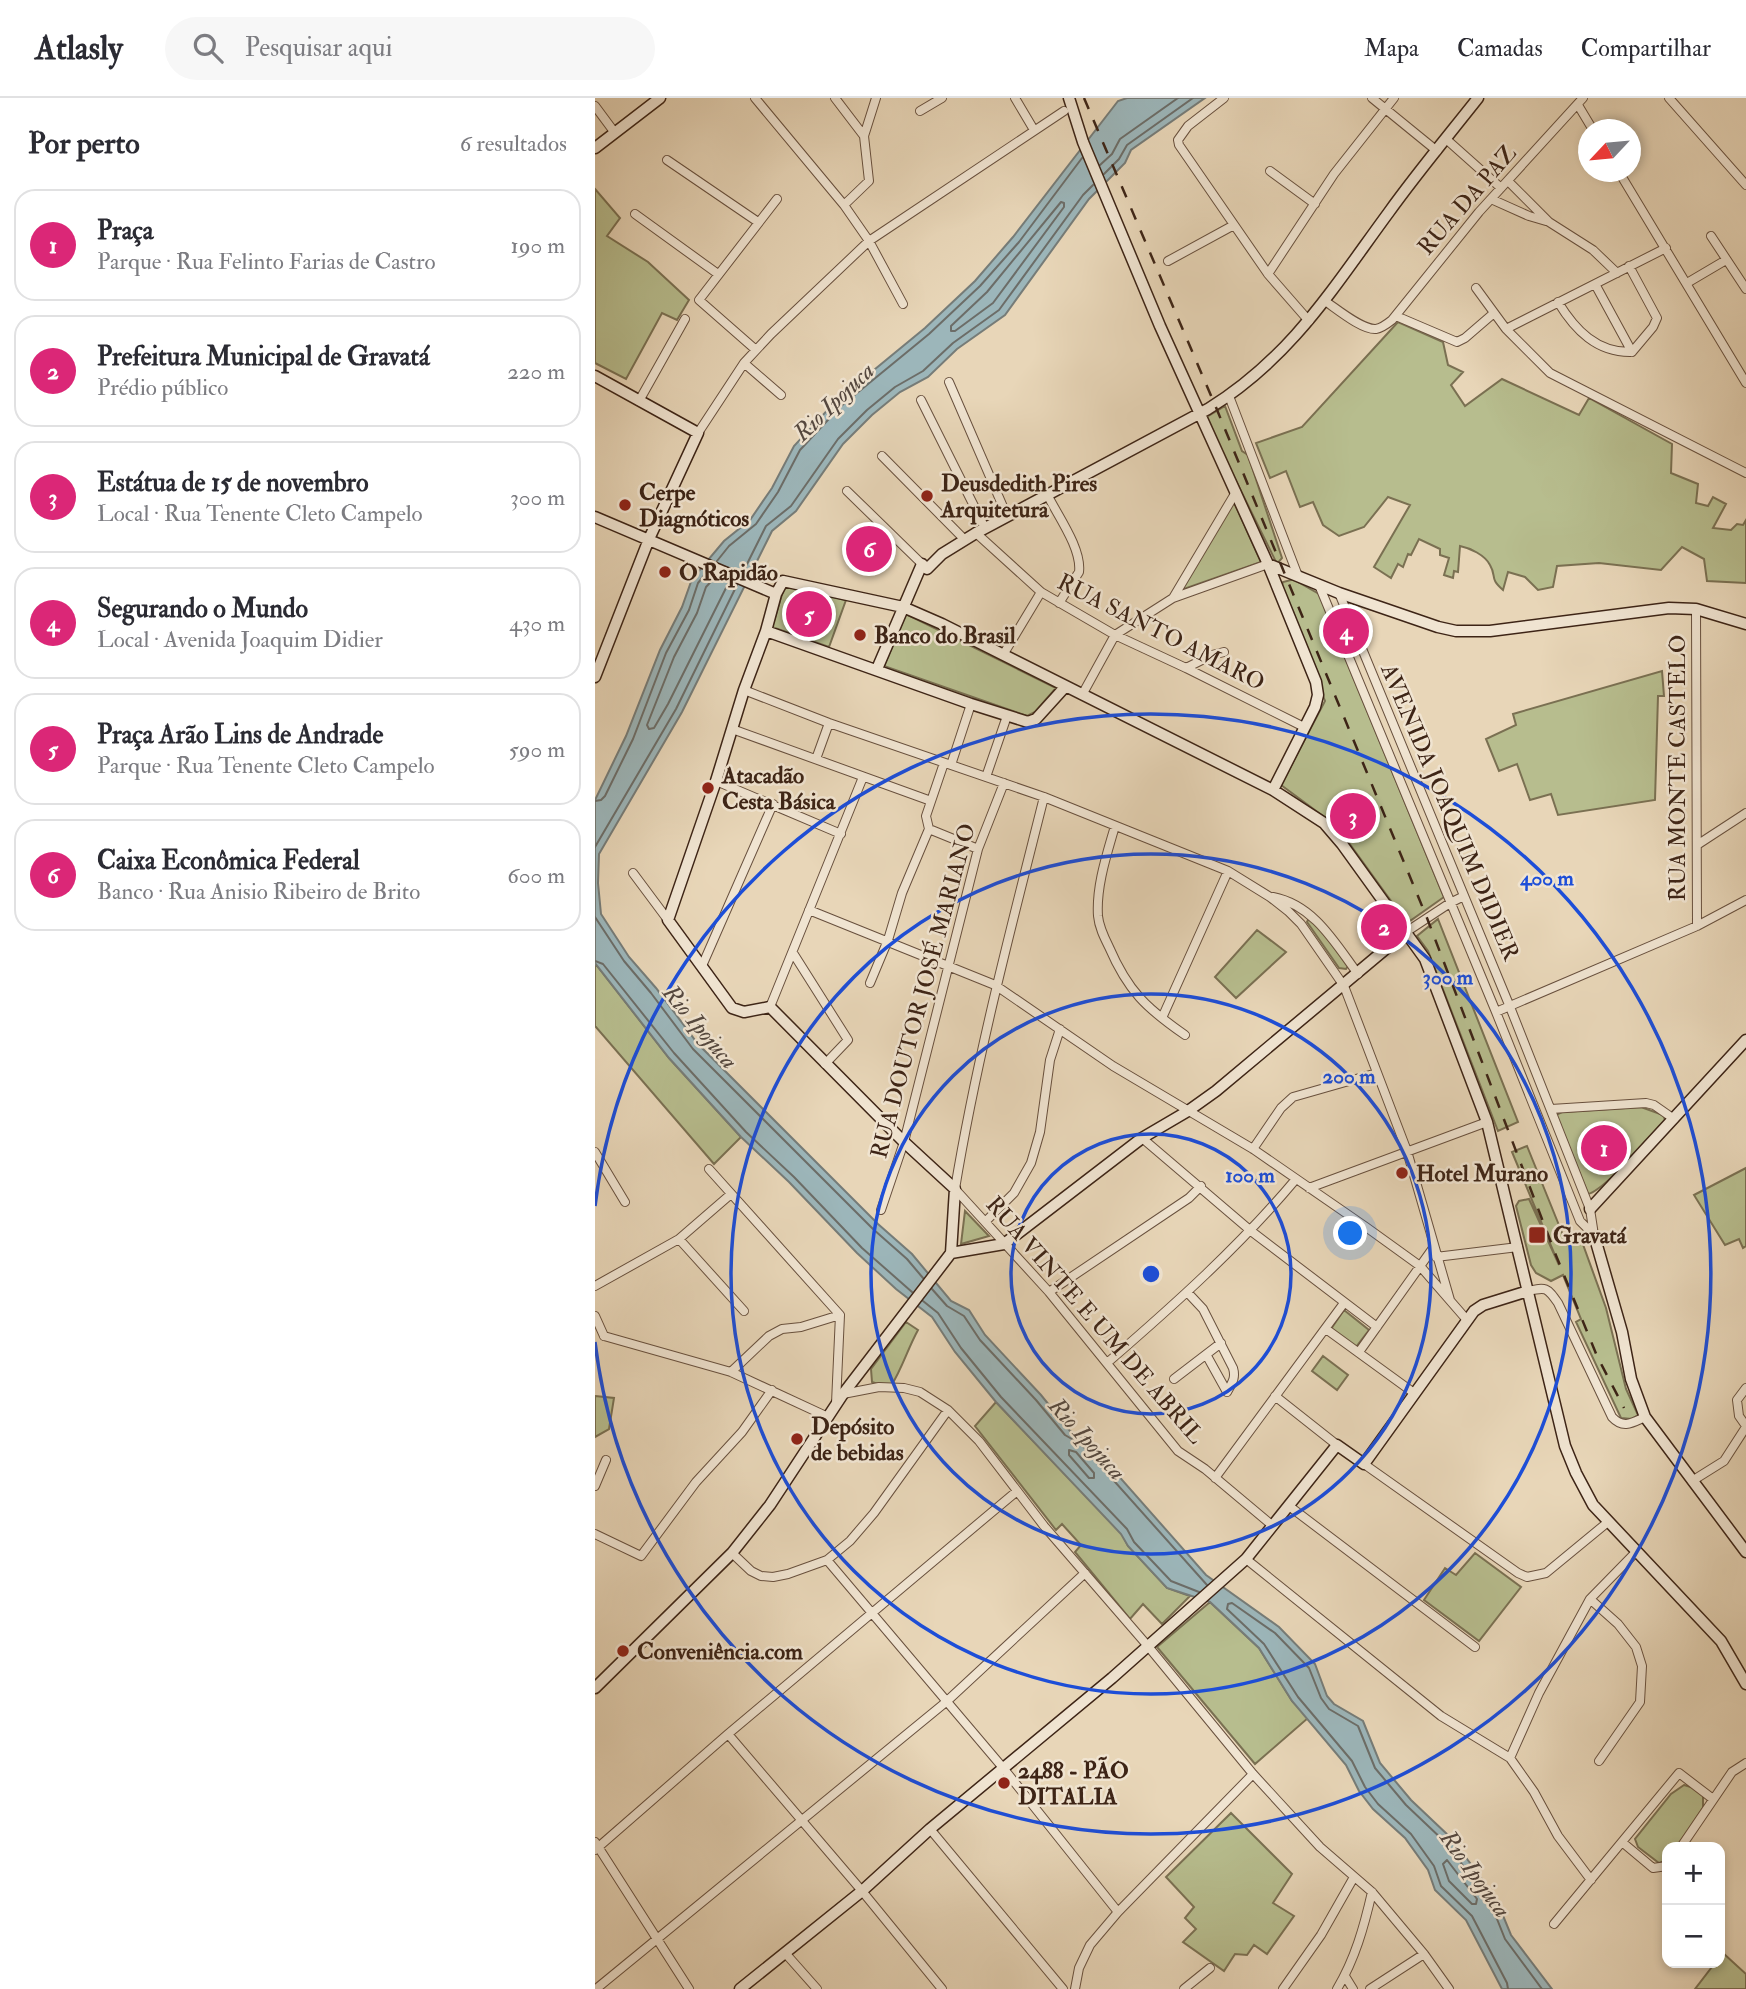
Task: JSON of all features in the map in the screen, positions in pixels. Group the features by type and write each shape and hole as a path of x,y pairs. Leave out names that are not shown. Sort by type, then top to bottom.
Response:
{"main road":[{"path":"595,148 660,98"},
{"path":"1069,98 1098,179 1199,415 1268,564 1316,682 1317,701 1273,790"},
{"path":"877,669 922,564 927,569 942,554 980,530 1199,415 1230,396 1281,353 1325,302 1391,209 1478,98"},
{"path":"595,376 698,433 649,539 595,677"},
{"path":"595,517 770,592"},
{"path":"1268,564 1339,593 1438,627 1466,631 1490,631 1639,611 1696,609 1746,624"},
{"path":"595,1688 732,1553 770,1505 842,1394 951,1252 955,1189 904,1142 770,1007 744,1012 732,1008 668,920 766,631 770,592 784,581 903,607 1273,790 1324,823 1422,954 1432,976 1487,1122 1565,1446 1576,1473 1593,1505 1721,1642 1746,1684"},
{"path":"766,631 971,704 1032,721 1065,687"},
{"path":"951,1252 1004,1244 1142,1138 1188,1111 1344,986 1406,932"},
{"path":"1590,1209 1746,1040"},
{"path":"1594,1235 1622,1332 1631,1379 1645,1417 1746,1552"},
{"path":"740,1989 862,1891 930,1829 1004,1769 1246,1559 1337,1446 1364,1464 1467,1320 1483,1306 1528,1291"}],"street":[{"path":"755,98 844,205 869,241 903,304"},
{"path":"835,98 864,136"},
{"path":"844,205 869,181 864,136 876,98"},
{"path":"920,111 942,98"},
{"path":"1015,98 1034,130"},
{"path":"1224,98 1184,131 1178,140 1268,274 1309,321"},
{"path":"1372,98 1437,151"},
{"path":"1268,274 1335,174 1394,98"},
{"path":"1669,98 1746,185"},
{"path":"1580,101 1588,119"},
{"name":"RUA DA PAZ","path":"1325,302 1372,329 1381,327 1396,316 1491,199 1580,101"},
{"path":"595,106 615,133"},
{"path":"698,433 744,363 869,241 1064,111"},
{"path":"1446,139 1549,222 1593,250 1617,273"},
{"path":"667,160 758,222"},
{"path":"1270,172 1315,204"},
{"path":"1625,182 1746,383"},
{"path":"756,350 699,300 778,199"},
{"path":"1491,199 1549,222"},
{"path":"635,214 718,274"},
{"path":"1168,261 1234,225"},
{"path":"1711,236 1745,287"},
{"path":"1506,329 1666,248"},
{"path":"1687,283 1726,260"},
{"path":"1629,267 1656,314 1653,327 1632,352"},
{"path":"1595,284 1632,352"},
{"path":"1476,288 1506,329 1542,367 1557,378 1746,473"},
{"path":"1558,302 1586,338 1601,346 1632,352"},
{"path":"1396,316 1457,342 1494,313"},
{"path":"639,401 685,319"},
{"path":"744,363 781,395"},
{"path":"949,382 1007,516"},
{"path":"1230,396 1298,576"},
{"path":"921,400 980,530"},
{"path":"882,456 965,540"},
{"path":"847,491 922,564"},
{"path":"1173,598 1236,492"},
{"path":"1048,496 1076,549 1080,567 1059,603"},
{"name":"RUA SANTO AMARO","path":"980,530 1041,592 1059,603 1115,635 1304,727"},
{"path":"1082,695 1115,635 1173,598 1268,564"},
{"name":"AVENIDA JOAQUIM DIDIER","path":"1319,585 1580,1221"},
{"path":"1003,655 1041,592"},
{"name":"AVENIDA JOAQUIM DIDIER","path":"1339,593 1551,1109 1590,1209 1594,1235"},
{"name":"RUA MONTE CASTELO","path":"1696,609 1697,926"},
{"path":"1186,668 1224,652"},
{"path":"1359,685 1374,679"},
{"path":"744,690 829,723 1044,797 1228,871 1288,911 1344,986 1407,1151 1450,1300"},
{"path":"870,983 888,940 902,893 929,829 926,816 971,704"},
{"path":"986,777 1007,716"},
{"path":"816,759 829,723"},
{"path":"732,729 932,800"},
{"path":"1383,743 1399,738"},
{"path":"770,1007 863,777"},
{"path":"716,781 841,834"},
{"name":"RUA DOUTOR JOSÉ MARIANO","path":"881,1210 904,1142 978,849 1004,783"},
{"path":"955,1189 995,985 1044,797"},
{"path":"702,965 773,804"},
{"path":"1413,814 1428,808"},
{"path":"1697,845 1746,813"},
{"path":"1115,826 1105,862 1098,916 1102,932 1134,993 1185,1035"},
{"path":"929,829 978,849"},
{"path":"1162,1018 1228,871"},
{"path":"633,873 668,920"},
{"path":"1406,932 1464,896"},
{"path":"1270,897 1293,904 1314,918 1358,974"},
{"path":"1496,1012 1697,926 1746,900"},
{"path":"809,910 995,985 1114,1066 1253,1149 1420,1266 1467,1320"},
{"path":"793,953 847,1037 848,1042 825,1064"},
{"path":"985,1222 1014,1192 1031,1163 1040,1132 1050,1060 1060,1029"},
{"path":"1253,1149 1281,1108 1293,1097 1377,1073"},
{"path":"1527,1089 1541,1085"},
{"path":"1551,1109 1646,1103 1674,1119"},
{"path":"1309,1188 1487,1122"},
{"path":"1142,1138 1251,1231 1377,1327"},
{"path":"595,1152 625,1202"},
{"path":"1557,1162 1569,1156"},
{"path":"709,1170 840,1315 836,1404"},
{"path":"1107,1363 1188,1293 1251,1231 1296,1179"},
{"path":"1049,1292 1189,1198 1201,1186"},
{"name":"RUA VINTE E UM DE ABRIL","path":"955,1189 1049,1292 1178,1451 1273,1525"},
{"path":"595,1286 679,1239 731,1194"},
{"path":"1590,1209 1580,1221 1594,1235"},
{"path":"679,1239 744,1311"},
{"path":"1359,1352 1420,1266 1435,1253 1518,1247"},
{"path":"1528,1291 1543,1288 1549,1291 1558,1303 1612,1417 1618,1424 1625,1426 1645,1417"},
{"path":"1188,1293 1203,1309 1235,1374 1227,1392 1207,1356"},
{"path":"1215,1478 1344,1303"},
{"path":"731,1372 753,1350 782,1329 840,1315"},
{"path":"595,1316 604,1336 731,1372 828,1417"},
{"path":"1326,1329 1414,1393"},
{"path":"597,1344 604,1336"},
{"path":"1174,1379 1221,1343"},
{"path":"842,1394 879,1387 904,1388 920,1392 948,1410 979,1441 1017,1491 1253,1774 1320,1847 1372,1892 1424,1954 1448,1989"},
{"path":"1692,1481 1724,1461 1746,1427 1739,1416 1737,1400 1746,1388"},
{"path":"595,1534 641,1556 696,1482 755,1416 772,1390"},
{"path":"1275,1396 1337,1446"},
{"path":"732,1553 751,1571 761,1576 773,1577 827,1560 850,1541 874,1513 948,1410"},
{"path":"595,1486 606,1460"},
{"path":"1364,1464 1517,1573 1527,1577 1546,1573 1608,1522"},
{"path":"689,1989 596,1847 1017,1491"},
{"path":"1289,1506 1475,1647"},
{"path":"1510,1758 1539,1693 1590,1600 1636,1552"},
{"path":"1246,1559 1441,1716 1510,1758 1534,1792 1558,1836 1591,1880"},
{"path":"827,1560 1004,1769 1118,1912"},
{"path":"596,1989 946,1702 1085,1573"},
{"path":"1590,1600 1618,1624 1636,1647 1642,1666 1640,1702 1599,1761"},
{"path":"728,1734 942,1989"},
{"path":"1684,1842 1732,1772 1746,1763"},
{"path":"1553,1924 1679,1773 1713,1799"},
{"path":"1075,1989 1083,1956 1118,1912 1253,1774"},
{"path":"930,1829 1063,1989"},
{"path":"1622,1842 1653,1868 1662,1867"},
{"path":"1283,1989 1321,1935 1355,1877"},
{"path":"1337,1989 1345,1976 1364,1927 1372,1892"},
{"path":"786,1954 817,1989"},
{"path":"1370,1989 1424,1954"},
{"path":"1189,1987 1210,1968"},
{"path":"1345,1976 1353,1989"}],"green space":[{"path":"595,189 620,218 607,236 648,262 689,300 677,320 662,313 626,379 595,363"},
{"path":"1398,322 1443,342 1448,365 1463,372 1451,385 1465,406 1502,379 1579,415 1589,398 1672,444 1671,473 1698,484 1696,503 1708,506 1713,497 1726,504 1713,528 1731,530 1737,524 1743,525 1746,520 1746,583 1707,581 1704,559 1682,547 1661,570 1599,563 1557,566 1553,587 1538,590 1525,577 1508,572 1503,590 1496,583 1488,561 1473,550 1460,546 1458,572 1454,571 1453,578 1444,575 1449,558 1440,555 1440,549 1419,539 1411,555 1408,554 1403,567 1398,564 1391,578 1374,567 1410,505 1388,497 1364,527 1339,536 1323,525 1313,502 1300,507 1286,471 1270,478 1256,443 1302,427"},
{"path":"1225,406 1242,451 1248,455 1282,558 1277,564 1205,418"},
{"path":"1234,502 1261,562 1181,590"},
{"path":"1291,578 1319,594 1444,897 1407,923 1346,839 1327,819 1281,785 1325,701 1281,588 1283,582"},
{"path":"785,585 846,600 829,647 772,627"},
{"path":"906,614 1056,688 1035,712 1027,716 884,666"},
{"path":"1662,671 1664,696 1658,696 1655,800 1558,815 1551,794 1530,800 1517,764 1499,771 1486,739 1516,725 1513,714"},
{"path":"1309,918 1317,924 1348,966 1346,969 1339,968 1307,922"},
{"path":"1438,919 1518,1122 1498,1131 1428,951 1417,936"},
{"path":"1257,930 1286,952 1236,998 1215,977"},
{"path":"595,963 669,1058 741,1137 714,1164 595,1026"},
{"path":"1641,1107 1663,1115 1665,1120 1616,1173 1588,1194 1556,1115 1562,1112"},
{"path":"1527,1146 1567,1245 1581,1239 1606,1308 1626,1389 1638,1415 1632,1419 1621,1418 1576,1322 1581,1319 1563,1275 1551,1281 1536,1273 1531,1265 1516,1206 1519,1201 1529,1199 1559,1265 1512,1152"},
{"path":"1746,1168 1746,1246 1743,1248 1739,1239 1725,1245 1694,1195"},
{"path":"965,1211 989,1236 961,1244"},
{"path":"1344,1310 1369,1330 1356,1347 1331,1329"},
{"path":"906,1322 918,1330 895,1379 891,1386 872,1382 871,1369"},
{"path":"1323,1356 1348,1375 1337,1390 1312,1371"},
{"path":"595,1396 614,1398 609,1429 595,1437"},
{"path":"996,1402 1122,1534 1128,1546 1167,1588 1190,1596 1162,1624 1143,1604 1130,1619 1075,1552 1081,1545 1062,1524 1056,1530 975,1426"},
{"path":"1475,1553 1521,1587 1479,1641 1424,1600 1445,1568 1456,1575"},
{"path":"1210,1602 1259,1648 1292,1701 1308,1718 1255,1764 1157,1647"},
{"path":"1684,1785 1694,1788 1703,1795 1703,1808 1680,1842 1662,1842 1662,1862 1659,1863 1638,1847 1635,1839 1671,1794"},
{"path":"1231,1813 1292,1874 1273,1903 1294,1916 1267,1954 1254,1945 1247,1955 1235,1954 1224,1971 1183,1942 1196,1929 1185,1918 1194,1907 1166,1877"},
{"path":"1725,1955 1746,1974 1746,1989 1695,1989 1711,1968 1725,1968"}],"water":[{"name":"Rio Ipojuca","path":"1127,98 1205,98 1131,150 1125,163 1089,199 1005,315 957,349 928,377 900,392 872,415 843,444 796,511 772,531 682,712 599,854 601,914 629,957 698,1044 878,1224 912,1254 951,1301 969,1310 985,1335 1041,1395 1070,1431 1086,1439 1206,1575 1279,1627 1315,1664 1327,1696 1334,1704 1363,1721 1380,1763 1411,1800 1450,1837 1477,1872 1497,1901 1511,1935 1552,1989 1502,1989 1466,1920 1435,1890 1428,1870 1405,1838 1373,1809 1359,1791 1346,1765 1292,1701 1259,1648 1210,1602 1167,1588 1128,1546 1121,1534 996,1402 955,1352 932,1317 857,1253 789,1182 741,1137 669,1058 595,963 595,800 626,736 692,579 724,541 750,520 772,488 794,446 835,402 925,328 975,281 1013,237 1118,101"}],"railway":[{"path":"1084,98 1215,405 1427,918 1597,1356 1624,1408"}],"place":[{"name":"Deusdedith Pires Arquitetura","path":"927,496"},
{"name":"Cerpe Diagnóticos","path":"625,505"},
{"name":"Caixa Econômica Federal","path":"869,549"},
{"name":"O Rapidão","path":"665,572"},
{"name":"Praça Arão Lins de Andrade","path":"809,614"},
{"name":"Segurando o Mundo","path":"1346,631"},
{"name":"Banco do Brasil","path":"860,635"},
{"name":"Atacadão Cesta Básica","path":"708,788"},
{"name":"Estátua de 15 de novembro","path":"1353,816"},
{"name":"Prefeitura Municipal de Gravatá","path":"1384,927"},
{"name":"Praça","path":"1604,1148"},
{"name":"Hotel Murano","path":"1402,1173"},
{"name":"Gravatá","path":"1537,1235"},
{"name":"Depósito de bebidas","path":"797,1439"},
{"name":"Conveniência.com","path":"623,1651"},
{"name":"2488 - PÃO DITALIA","path":"1004,1783"}]}
